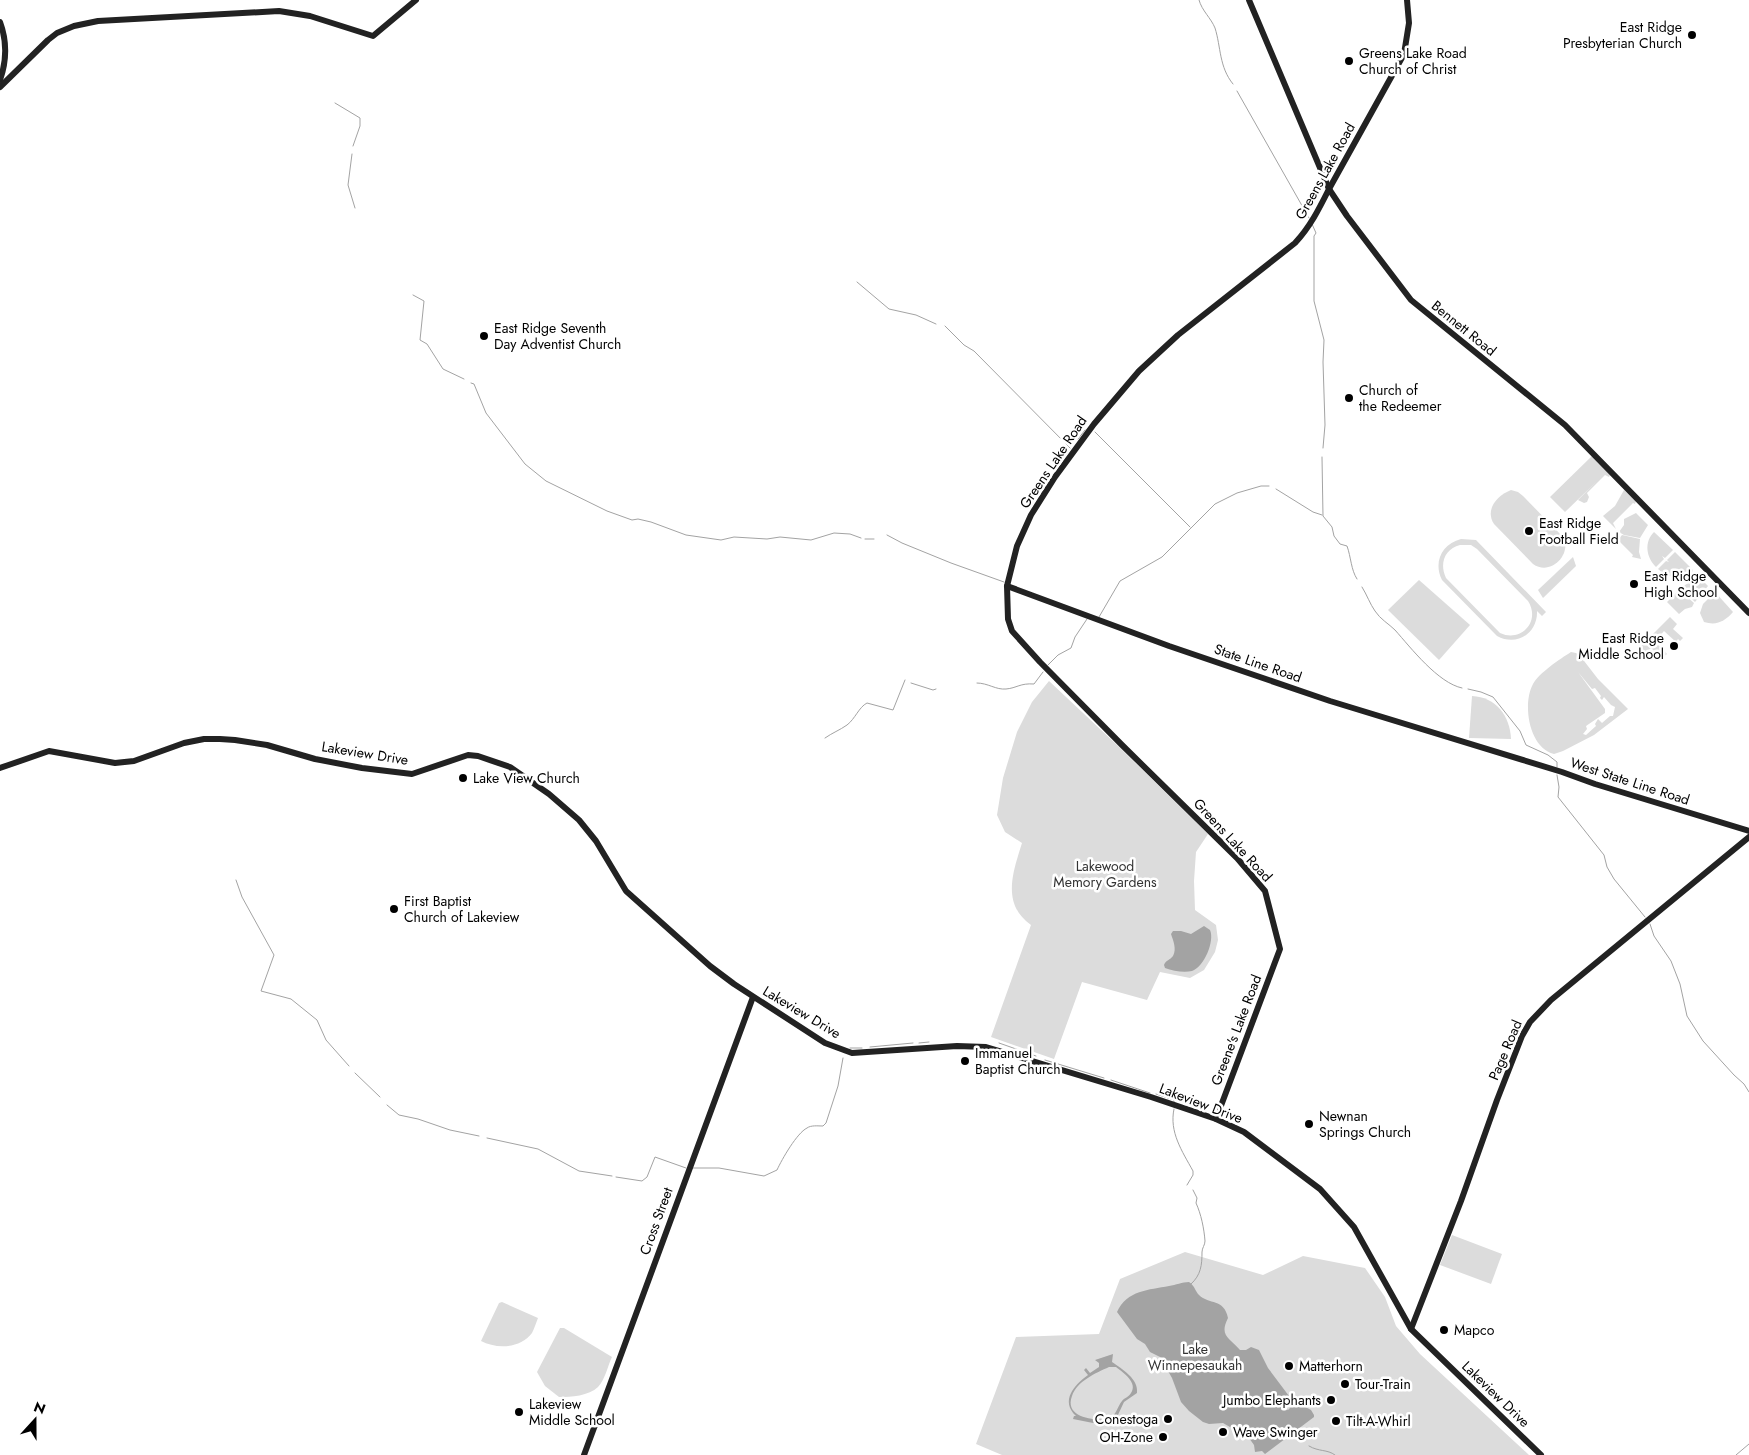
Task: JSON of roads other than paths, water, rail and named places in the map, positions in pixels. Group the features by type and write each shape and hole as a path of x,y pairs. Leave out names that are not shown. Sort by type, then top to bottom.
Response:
{"street":[{"path":"0,87 48,40 57,33 74,26 110,19 279,11 310,16 373,36 416,0"},
{"name":"Bennett Road","path":"1249,0 1329,189 1347,216 1411,300 1565,425 1749,613"},
{"name":"Greens Lake Road","path":"1280,949 1265,891 1259,882 1040,662 1012,631 1008,619 1008,586 1017,546 1031,515 1054,476 1094,424 1146,365 1189,326 1294,243 1310,225 1404,54 1408,23 1408,0"},
{"path":"0,22 6,47 0,80"},
{"name":"State Line Road","path":"1008,586 1169,646 1330,701 1504,754"},
{"name":"Lakeview Drive","path":"0,768 49,751 115,763 134,761 184,743 204,739 235,740 267,745 316,759 362,768 412,774 468,755 478,756 510,767 549,794 579,820 596,841 626,891 710,966 753,997 825,1043 852,1053 957,1046 986,1047 1061,1068 1216,1119 1244,1132 1320,1189 1354,1227 1411,1328 1541,1455"},
{"name":"West State Line Road","path":"1504,754 1749,831"},
{"name":"Page Road","path":"1411,1328 1461,1201 1497,1100 1522,1036 1530,1022 1551,1000 1749,837"},
{"name":"Greene's Lake Road","path":"1216,1119 1280,949"},
{"name":"Cross Street","path":"584,1455 753,997"}],"waterway":[{"path":"1199,0 1215,28 1225,71 1233,84"},
{"path":"1237,91 1309,218"},
{"path":"335,103 360,118 360,126 353,146"},
{"path":"352,154 348,185 355,208"},
{"path":"1312,224 1316,233 1314,236 1314,301 1324,340 1325,425 1323,448"},
{"path":"857,282 889,309 916,315 936,324"},
{"path":"413,295 424,301 420,340 427,344 443,369 464,379"},
{"path":"945,326 964,345 974,351 1070,448"},
{"path":"471,383 474,384 486,413 525,464 546,481 607,511 632,520 638,519 651,522 686,535 721,540 734,537 767,539 780,537 811,540 834,533 850,534 861,538"},
{"path":"1078,439 1085,430"},
{"path":"1095,432 1190,527"},
{"path":"1322,457 1323,516 1332,527 1334,536 1340,544 1347,546 1353,572 1357,579"},
{"path":"1099,617 1120,581 1162,557 1215,504 1237,493 1261,486 1269,486"},
{"path":"1276,489 1313,512 1322,515"},
{"path":"887,535 951,563 1004,582"},
{"path":"865,539 874,539"},
{"path":"1362,587 1377,614 1395,630 1417,655 1434,672 1453,685 1462,688"},
{"path":"1048,665 1058,655 1071,648 1075,637 1087,619"},
{"path":"977,683 1002,689 1010,688 1034,684 1043,672"},
{"path":"825,738 847,725 867,703 893,710 905,680"},
{"path":"911,683 933,690 936,689"},
{"path":"1468,689 1493,697 1520,731 1526,745 1548,755 1557,762 1557,767"},
{"path":"1557,775 1558,797 1604,855 1607,867 1614,879 1645,917"},
{"path":"236,880 242,897 274,955 261,991 291,999 317,1020 326,1040 349,1066"},
{"path":"1650,924 1654,936 1671,961 1680,984 1687,1016 1703,1041 1744,1084 1749,1092"},
{"path":"919,1043 929,1042"},
{"path":"870,1047 913,1043"},
{"path":"999,1043 1036,1056"},
{"path":"850,1048 862,1048"},
{"path":"693,1168 719,1168 764,1176 777,1170 790,1147 803,1131 810,1126 823,1126 826,1123 838,1086 843,1058"},
{"path":"1045,1060 1104,1078"},
{"path":"355,1073 380,1097"},
{"path":"1111,1080 1150,1093"},
{"path":"1156,1094 1174,1100 1174,1102"},
{"path":"387,1105 399,1115 418,1119 450,1130 479,1136"},
{"path":"1174,1109 1173,1126 1175,1133 1193,1171 1193,1175 1187,1185"},
{"path":"487,1138 538,1149 579,1171 612,1176"},
{"path":"616,1177 642,1181 647,1177 655,1157 686,1168"},
{"path":"1191,1284 1200,1270 1205,1241 1202,1221 1196,1203 1197,1198 1193,1190"},
{"path":"1736,1455 1749,1444"},
{"path":"1309,1446 1335,1455"}],"place":[{"name":"East Ridge Presbyterian Church","path":"1692,35"},
{"name":"Greens Lake Road Church of Christ","path":"1349,61"},
{"name":"East Ridge Seventh Day Adventist Church","path":"484,336"},
{"name":"Church of the Redeemer","path":"1349,398"},
{"name":"East Ridge Football Field","path":"1529,531"},
{"name":"East Ridge High School","path":"1634,584"},
{"name":"East Ridge Middle School","path":"1674,646"},
{"name":"Lake View Church","path":"463,778"},
{"name":"First Baptist Church of Lakeview","path":"394,909"},
{"name":"Immanuel Baptist Church","path":"965,1061"},
{"name":"Newnan Springs Church","path":"1309,1124"},
{"name":"Mapco","path":"1444,1330"},
{"name":"Matterhorn","path":"1289,1366"},
{"name":"Tour-Train","path":"1345,1384"},
{"name":"Jumbo Elephants","path":"1331,1400"},
{"name":"Lakeview Middle School","path":"519,1412"},
{"name":"Conestoga","path":"1168,1419"},
{"name":"Tilt-A-Whirl","path":"1336,1421"},
{"name":"Wave Swinger","path":"1223,1432"},
{"name":"OH-Zone","path":"1163,1437"}],"park label":[{"name":"Lakewood Memory Gardens","path":"1105,874"},
{"name":"Lake Winnepesaukah","path":"1195,1358"}]}
